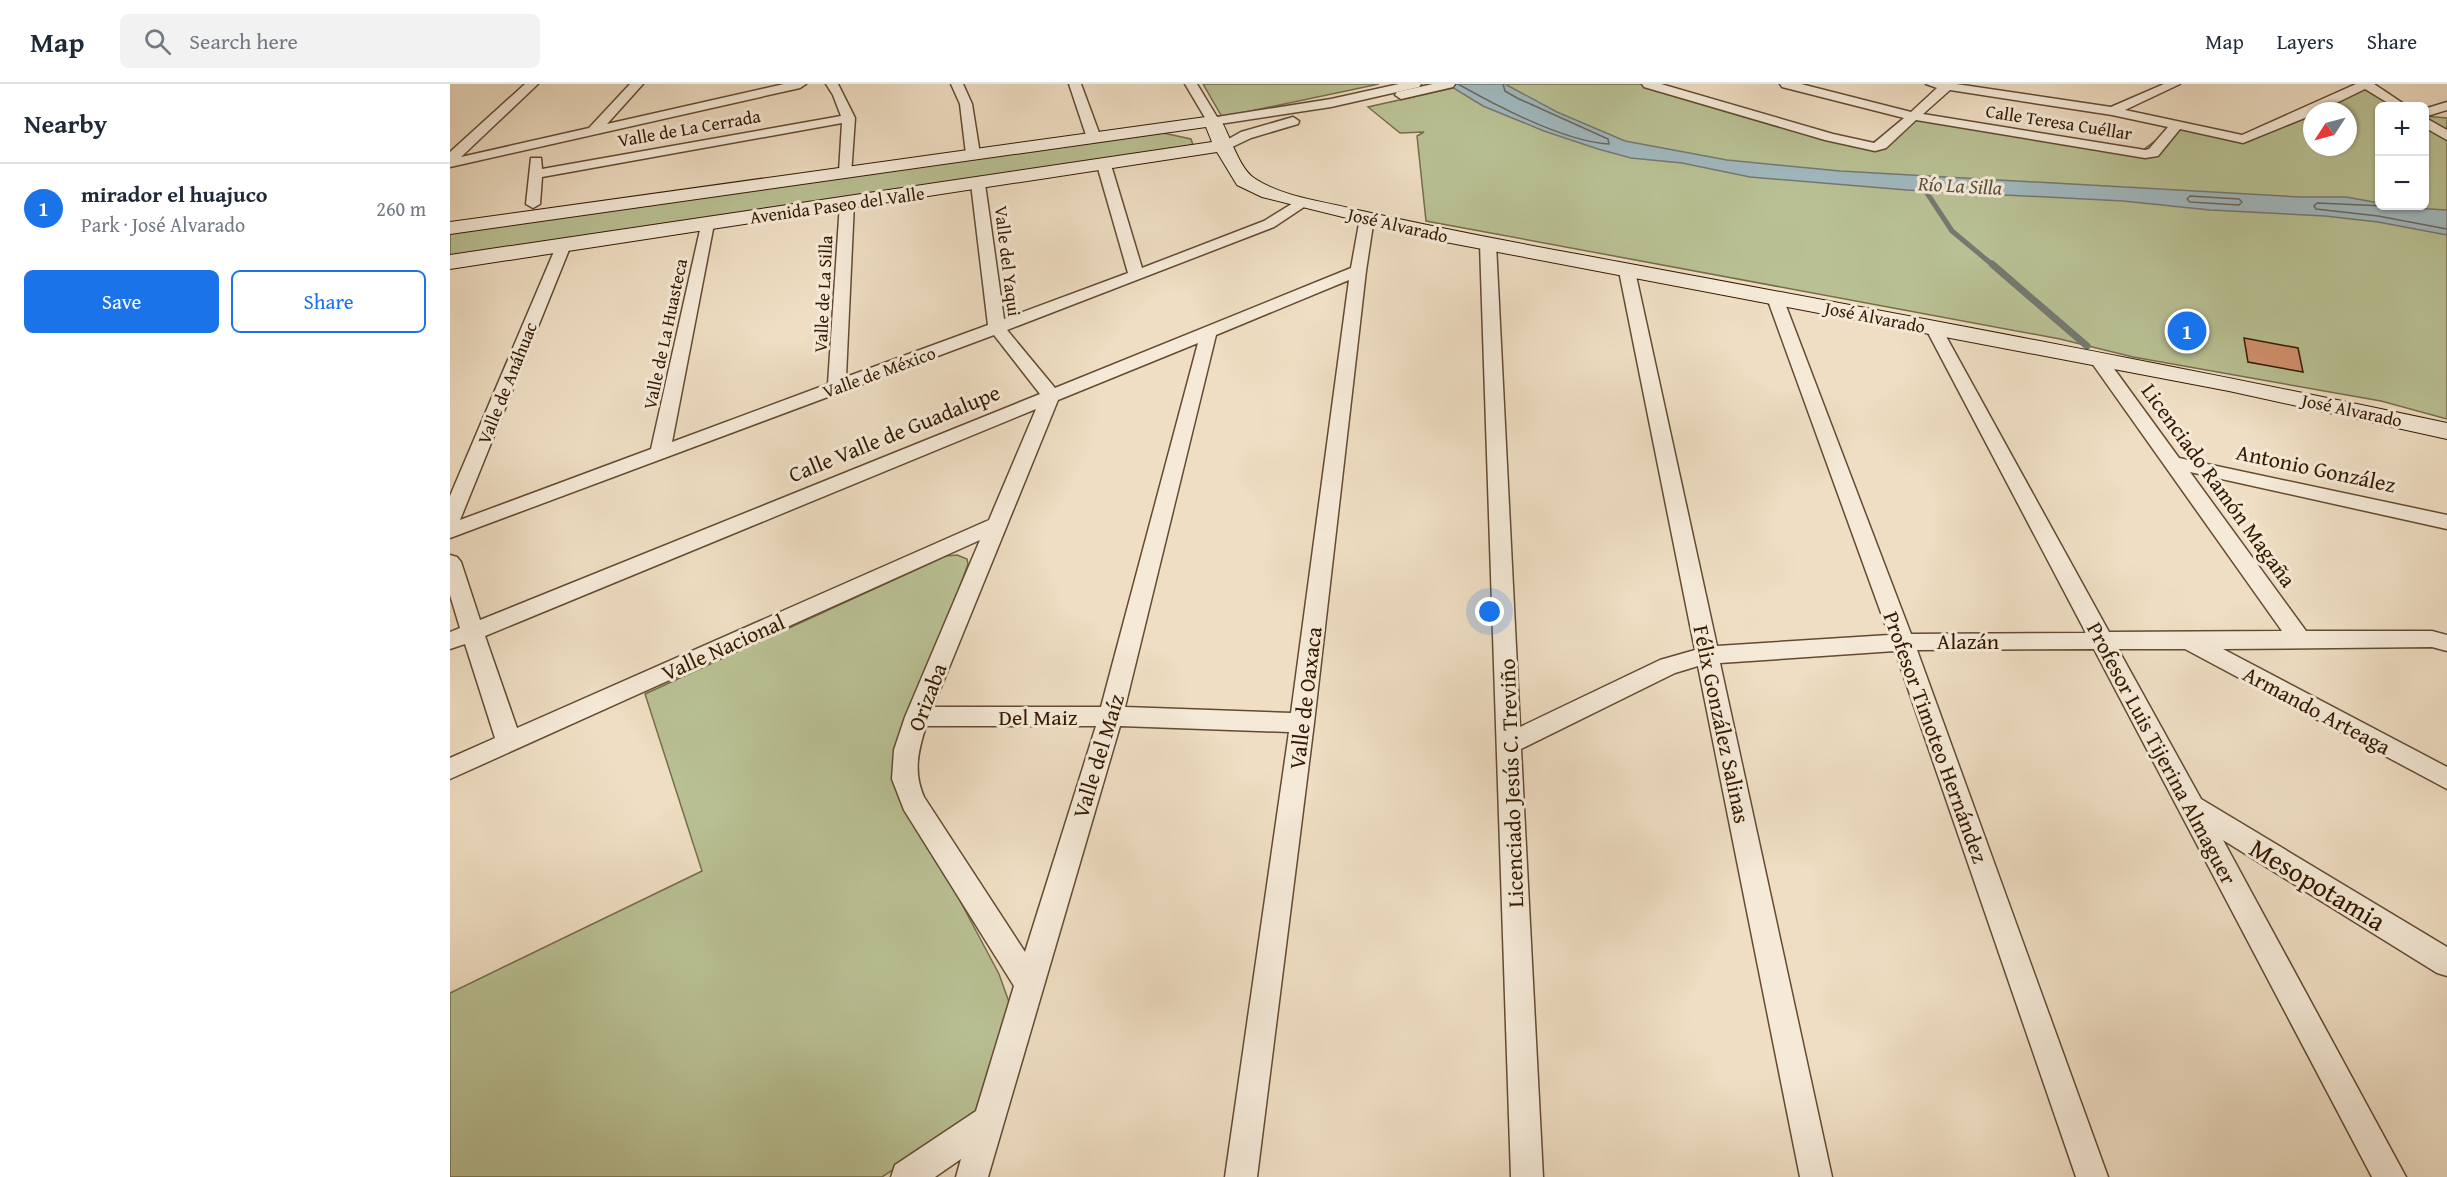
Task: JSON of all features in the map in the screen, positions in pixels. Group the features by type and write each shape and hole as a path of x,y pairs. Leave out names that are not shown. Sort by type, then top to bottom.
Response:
{"street":[{"path":"450,161 532,84"},
{"path":"594,130 637,84"},
{"path":"734,99 745,84"},
{"path":"450,161 536,144 800,84"},
{"path":"832,84 844,100 849,118 846,172"},
{"path":"957,84 966,104 973,154"},
{"path":"1075,84 1094,138"},
{"path":"1191,84 1213,121 1312,106 1407,88 1449,84"},
{"path":"1648,84 1807,130 1875,147 1881,145 1946,87"},
{"name":"Calle Teresa Cuéllar","path":"1786,84 1912,116 2151,154 2176,126"},
{"path":"1932,84 2112,111 2245,139 2366,84 2395,102"},
{"path":"1963,89 1976,84"},
{"path":"2112,111 2174,84"},
{"path":"1223,146 1246,135 1407,88"},
{"path":"2429,111 2447,106"},
{"name":"Valle de La Cerrada","path":"536,174 849,118"},
{"name":"Avenida Paseo del Valle","path":"450,228 1213,121"},
{"name":"José Alvarado","path":"1213,121 1223,146 1240,177 1248,184 1304,203 1488,244 2098,359 2349,408 2447,431"},
{"path":"2429,124 2447,136"},
{"path":"533,204 536,144"},
{"name":"Avenida Paseo del Valle","path":"450,261 1223,146"},
{"path":"1104,165 1137,276"},
{"path":"877,199 899,187 903,179 894,171 878,168"},
{"path":"788,212 764,207 761,199 771,188 791,180"},
{"name":"Valle del Yaqui","path":"978,184 997,328 1052,395"},
{"name":"Valle de La Silla","path":"837,387 847,203"},
{"name":"Valle de México","path":"450,531 1137,276 1269,224 1304,203"},
{"name":"Valle de Oaxaca","path":"1240,1177 1302,723 1358,271 1367,218"},
{"name":"Valle de La Huasteca","path":"660,453 707,224"},
{"name":"Licenciado Jesús C. Treviño","path":"1488,244 1527,1177"},
{"name":"Valle de Anáhuac","path":"450,520 563,245"},
{"name":"Calle Valle de Guadalupe","path":"450,641 1358,271"},
{"name":"Félix González Salinas","path":"1627,271 1816,1177"},
{"name":"Profesor Timoteo Hernández","path":"1775,298 1903,642 2092,1177"},
{"name":"Profesor Luis Tijerina Almaguer","path":"1934,328 2390,1177"},
{"name":"Valle del Maíz","path":"972,1177 1111,716 1209,331"},
{"name":"Licenciado Ramón Magaña","path":"2098,359 2175,463 2300,640"},
{"name":"Orizaba","path":"1029,984 913,802 904,784 903,768 917,717 1052,395"},
{"name":"Antonio González","path":"2175,463 2447,522"},
{"name":"Valle Nacional","path":"450,769 997,524"},
{"path":"450,562 509,742"},
{"name":"Alazán","path":"1509,744 1668,666 1707,655 1903,642 2432,639 2447,643"},
{"name":"Armando Arteaga","path":"2187,640 2447,779"},
{"name":"Del Maiz","path":"917,717 1111,716 1302,723"},
{"name":"Mesopotamia","path":"2190,806 2447,963"},
{"path":"907,1177 989,1121"}],"green space":[{"path":"1203,84 1379,84 1222,117"},
{"path":"1471,84 1659,84 1869,145 1912,116 2139,153 2173,127 2244,139 2303,112 2303,156 2357,156 2357,102 2326,102 2366,84 2393,102 2375,102 2375,210 2429,210 2429,116 2447,118 2447,419 2381,401 2133,357 2060,339 1426,221 1417,136 1424,132 1400,133 1368,107"},
{"path":"1163,133 1191,139 1193,145 450,257 450,232"},
{"path":"957,555 967,559 968,564 892,773 999,974 1014,1016 981,1112 882,1177 450,1177 450,993 702,871 645,694 946,556"}],"water":[{"name":"Río La Silla","path":"1447,84 1505,84 1557,112 1625,141 1727,160 1840,171 2301,197 2346,197 2375,202 2375,210 2447,210 2447,235 2378,222 2325,216 2210,210 2123,201 1907,190 1750,177 1682,163 1631,158 1544,131 1483,106"}],"building":[{"path":"2244,338 2298,348 2303,372 2248,362"}],"waterway":[{"name":"Río La Silla","path":"1921,184 1952,231 1994,266"},
{"path":"1992,264 2087,346"}],"place":[{"name":"mirador el huajuco","path":"2187,331"}]}
